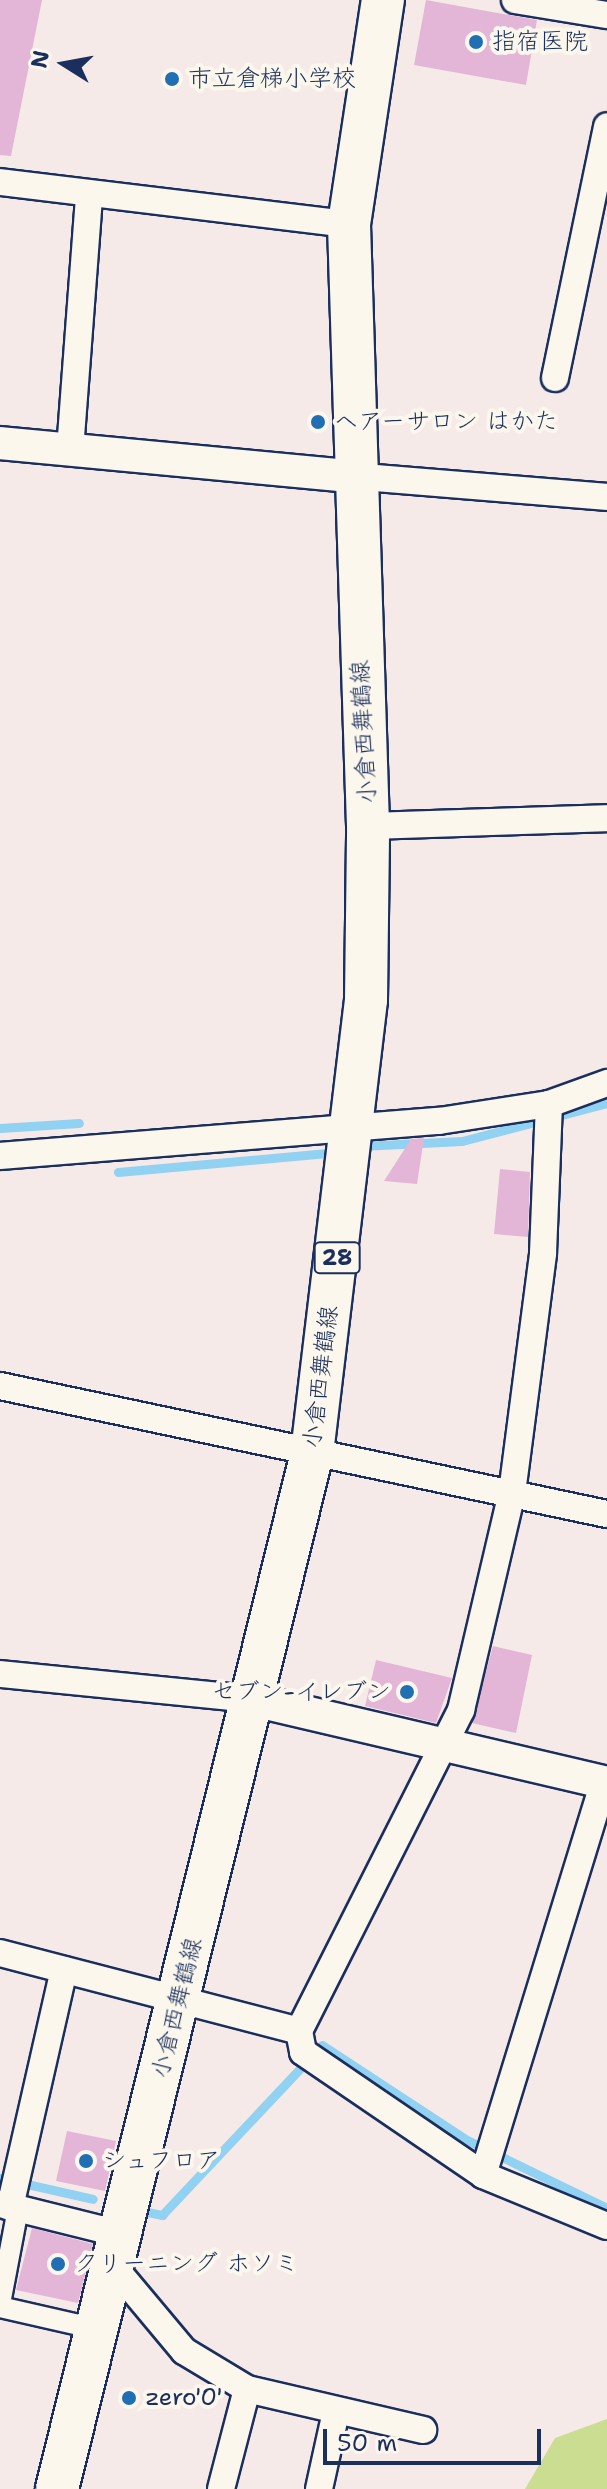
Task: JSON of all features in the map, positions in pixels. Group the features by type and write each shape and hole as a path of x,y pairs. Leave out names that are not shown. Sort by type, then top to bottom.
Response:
{"main road":[{"name":"小倉西舞鶴線","path":"57,2489 312,1453 353,1131 366,1000 368,826 352,476 349,224 383,0"}],"street":[{"path":"515,0 607,15"},
{"path":"555,378 607,126"},
{"path":"0,182 349,224"},
{"path":"70,450 89,195"},
{"path":"0,443 607,497"},
{"path":"368,826 607,818"},
{"path":"0,1156 353,1131 550,1109 607,1083"},
{"path":"301,2042 446,1749 512,1493 551,1149 550,1109"},
{"path":"0,1386 607,1514"},
{"path":"0,1674 249,1699 446,1749 605,1782 488,2158"},
{"path":"0,1953 179,2001 301,2042 328,2071 607,2226"},
{"path":"64,1970 11,2197 0,2306 97,2329"},
{"path":"11,2197 117,2250 184,2351 247,2389 423,2430"},
{"path":"221,2489 247,2389"},
{"path":"319,2489 336,2412"}],"green space":[{"path":"607,2419 607,2489 525,2489 555,2438"}],"building":[{"path":"0,0 42,0 11,156 0,155"},
{"name":"指宿医院","path":"426,0 537,20 526,85 414,65"},
{"path":"424,1138 417,1184 384,1181 411,1139"},
{"path":"500,1169 530,1172 528,1237 494,1234"},
{"path":"493,1646 532,1655 516,1733 472,1723"},
{"name":"セブン-イレブン","path":"376,1660 452,1678 436,1723 365,1706"},
{"name":"シュフロア","path":"67,2131 116,2141 105,2191 56,2181"},
{"name":"クリーニング ホソミ","path":"32,2228 93,2244 78,2303 16,2290"}],"waterway":[{"path":"360,1146 462,1141 607,1103"},
{"path":"0,1128 79,1123"},
{"path":"118,1172 338,1152"},
{"path":"138,2210 162,2215 322,2045 465,2139 607,2208"},
{"path":"0,2178 93,2199"}],"place":[{"name":"指宿医院","path":"476,42"},
{"name":"市立倉梯小学校","path":"172,79"},
{"name":"ヘアーサロン はかた","path":"318,422"},
{"name":"セブン-イレブン","path":"407,1692"},
{"name":"シュフロア","path":"86,2161"},
{"name":"クリーニング ホソミ","path":"58,2264"},
{"name":"zero'0'","path":"129,2398"}]}
